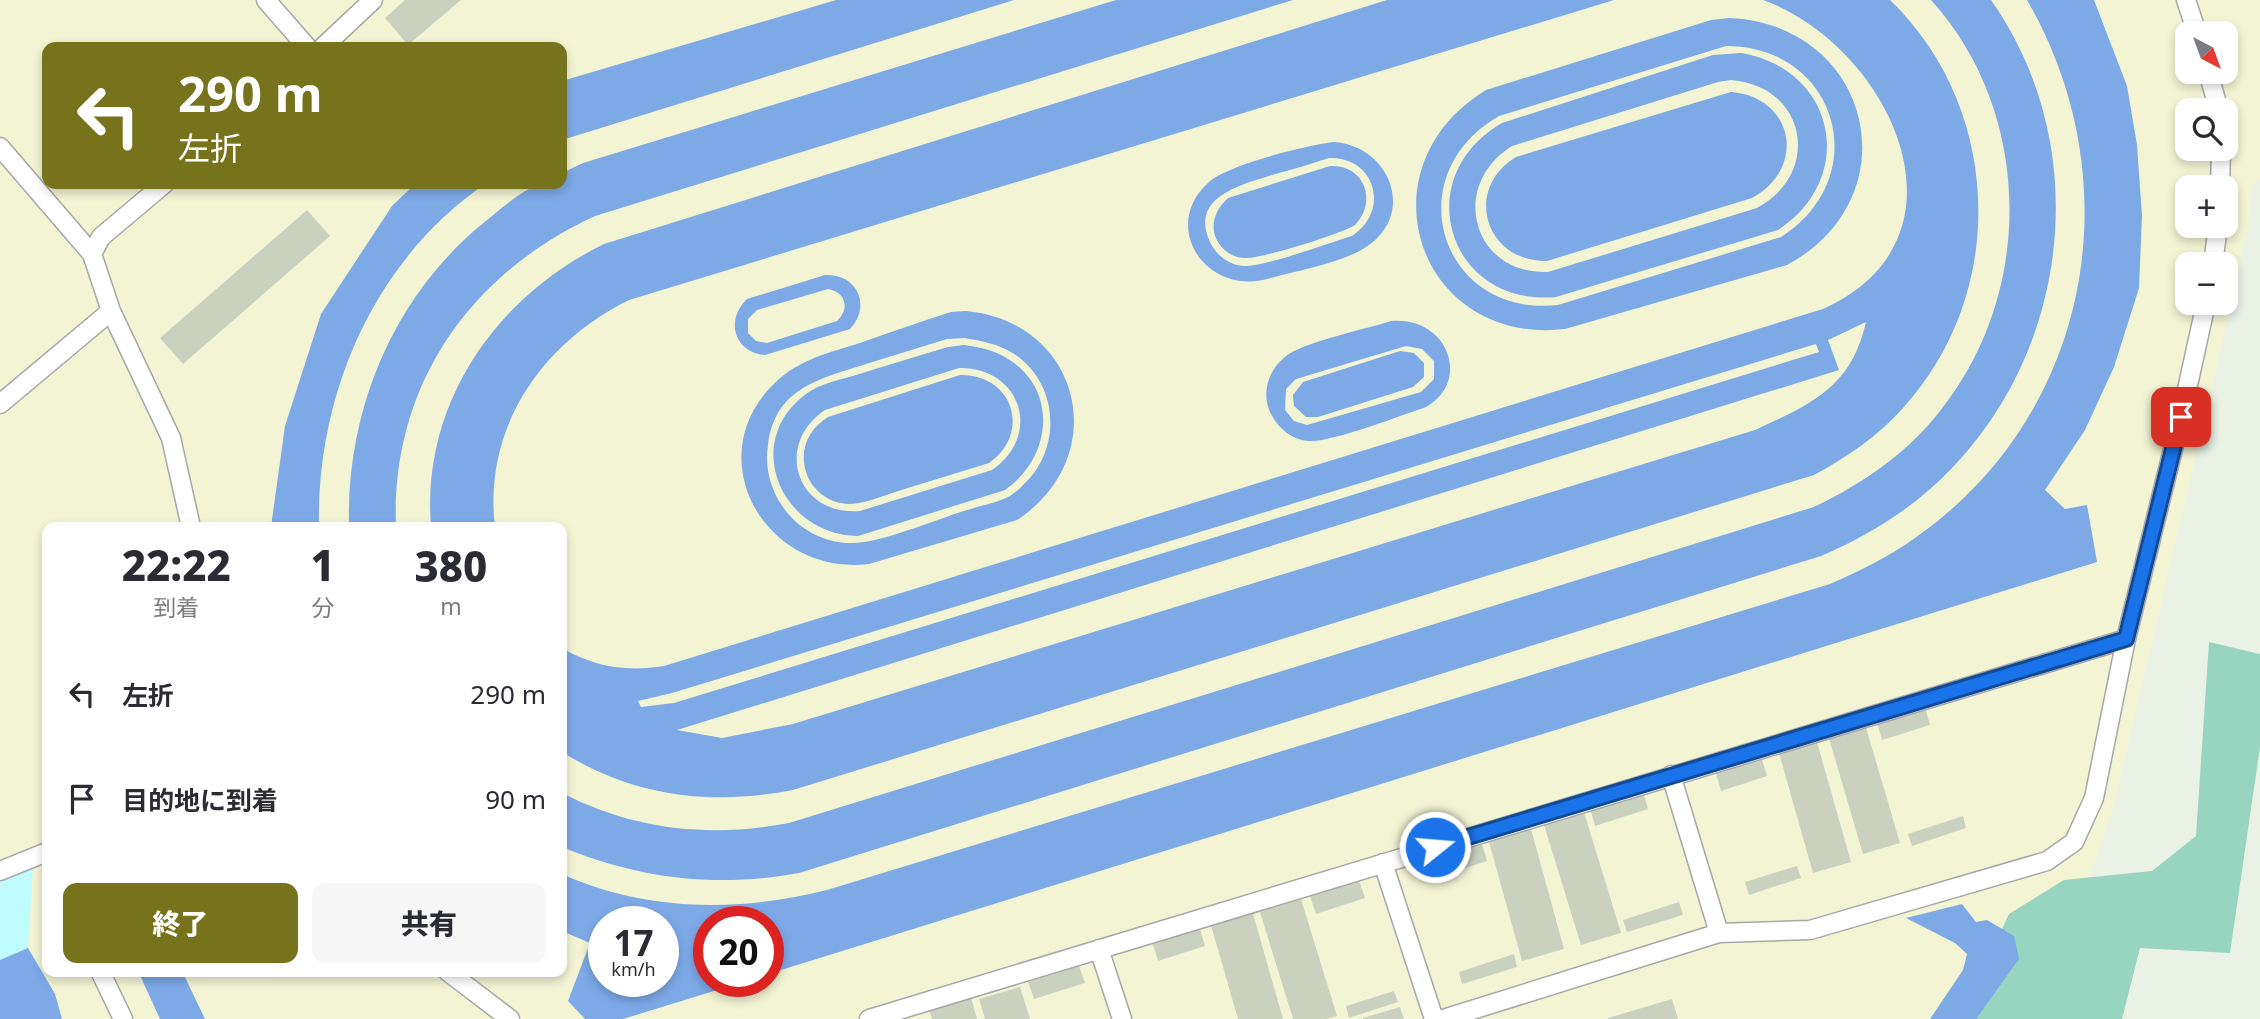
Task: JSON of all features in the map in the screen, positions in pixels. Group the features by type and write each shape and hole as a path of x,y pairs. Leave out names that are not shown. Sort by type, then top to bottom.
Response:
{"street":[{"path":"265,0 303,42"},
{"path":"328,42 373,0"},
{"path":"2186,0 2193,21"},
{"path":"0,147 92,254 111,312 171,438 190,522"},
{"path":"92,254 102,237 158,189"},
{"path":"0,404 111,312"},
{"path":"1443,1019 1719,933 1810,930 2047,861 2074,842 2094,798 2126,639 2203,315"},
{"path":"869,1019 2126,639"},
{"path":"1671,775 1719,933"},
{"path":"0,871 42,857"},
{"path":"1383,863 1434,1019"},
{"path":"1099,949 1122,1019"},
{"path":"103,977 123,1019"},
{"path":"455,977 510,1019"}],"shaded area":[{"path":"0,0 2260,0 2260,181 2253,183 2238,273 2238,252 2175,252 2175,315 2229,315 2114,805 2082,901 2008,1019 0,1019"},
{"path":"836,0 1014,0 567,138 567,80"},
{"path":"1116,0 1293,0 595,216 550,240 510,269 475,303 446,340 424,382 407,427 398,476 396,522 349,522 350,483 356,440 382,357 402,319 426,283 454,250 487,220 530,189 567,189 567,171 583,163"},
{"path":"1387,0 1614,0 629,300 598,318 570,340 545,364 525,392 509,423 499,455 494,490 495,522 431,522 431,481 439,438 453,397 473,359 499,324 530,293 565,266 604,244"},
{"path":"1763,0 1890,0 1927,44 1954,94 1971,147 1978,202 1975,257 1961,311 1937,362 1903,408 1883,428 1861,446 1814,475 793,790 732,797 674,794 617,779 567,755 567,650 586,660 611,666 664,666 1823,309 1871,277 1898,237 1907,192 1900,145 1879,99 1848,58 1809,24","holes":["1866,322 1850,363 1826,391 1811,402 1755,430 793,724 722,738 677,730 1839,370 1828,340","1816,344 1819,352 674,703 641,707 638,701 672,693"]},
{"path":"1931,0 1991,0 2023,56 2044,116 2055,178 2054,241 2044,303 2023,362 1992,418 1938,482 1907,507 1857,539 1821,556 799,873 738,880 679,878 620,867 567,849 567,795 617,815 672,828 730,830 789,823 1814,507 1852,487 1903,450 1933,420 1975,356 1995,306 2007,253 2009,198 2003,145 1988,93 1964,44"},
{"path":"2027,0 2094,0 2127,86 2137,145 2142,216 2139,288 2114,367 2085,430 2045,490 2065,509 2087,505 2097,562 784,969 784,906 693,906 694,997 623,1019 585,1019 568,1001 588,948 588,997 679,997 679,906 588,906 588,942 567,933 567,876 626,896 693,904 760,902 827,890 1830,584 1863,569 1915,538 1975,487 2022,428 2056,362 2077,292 2085,218 2079,144 2060,71"},
{"path":"1729,18 1778,28 1816,50 1843,81 1859,118 1862,159 1851,199 1827,235 1787,265 1565,329 1514,327 1472,310 1441,281 1422,245 1416,204 1424,162 1447,123 1486,90 1711,20","holes":["1726,46 1764,52 1795,67 1817,91 1831,119 1834,150 1828,182 1810,212 1781,237 1558,305 1517,303 1485,289 1460,266 1446,237 1441,205 1448,172 1467,142 1499,116"]},
{"path":"1741,53 1773,63 1798,80 1816,102 1825,128 1826,155 1819,183 1803,208 1778,230 1556,297 1519,295 1489,282 1467,261 1453,234 1449,204 1456,174 1473,146 1502,123 1713,55","holes":["1731,80 1757,86 1776,98 1790,114 1797,133 1797,154 1791,174 1778,193 1757,208 1548,272 1522,269 1502,259 1487,244 1478,225 1475,204 1480,183 1492,163 1512,146 1718,82"]},
{"path":"1731,92 1752,97 1769,106 1780,120 1786,136 1786,153 1781,169 1769,185 1752,198 1547,261 1526,258 1509,250 1496,237 1488,221 1486,204 1490,187 1500,171 1516,157"},
{"path":"1334,142 1354,146 1370,155 1382,168 1390,184 1393,200 1390,217 1382,233 1356,253 1320,266 1271,278 1248,281 1227,278 1210,268 1197,254 1190,237 1188,218 1195,200 1209,182 1249,163","holes":["1329,158 1345,160 1367,175 1374,200 1364,225 1352,236 1281,259 1243,266 1233,264 1213,247 1205,227 1206,214 1222,195 1246,183"]},
{"path":"1330,166 1351,171 1359,177 1364,186 1366,205 1355,225 1301,245 1254,257 1234,256 1218,242 1214,232 1215,217 1228,198"},
{"path":"410,189 479,189 446,215 412,251 383,291 359,334 341,381 328,428 321,477 319,522 272,522 285,426 321,314 392,206"},
{"path":"825,275 836,276 853,285 858,293 860,311 850,329 765,355 746,348 736,334 736,316 747,299","holes":["828,289 842,297 845,306 837,321 767,343 756,341 748,333 748,319 757,310"]},
{"path":"966,311 1005,321 1036,339 1058,365 1071,396 1074,429 1066,462 1047,493 1017,520 869,564 831,563 799,551 772,531 753,504 743,474 743,441 754,409 778,380 806,361 951,312","holes":["965,338 996,345 1014,354 1029,367 1040,382 1050,418 1049,437 1035,472 1019,489 999,501 874,540 860,543 837,542 817,536 799,525 779,501 773,488 767,459 772,426 790,398 816,381 849,369 947,339"]},
{"path":"1391,321 1411,322 1427,329 1439,339 1447,352 1450,367 1448,382 1440,396 1426,407 1333,438 1303,440 1282,429 1271,414 1266,398 1268,381 1282,359 1310,344","holes":["1406,346 1422,349 1434,361 1434,379 1421,392 1307,425 1294,421 1285,410 1286,389 1296,379"]},
{"path":"964,345 997,353 1020,368 1033,384 1041,401 1041,440 1033,459 1021,476 1005,490 858,536 831,532 808,520 791,503 779,483 774,460 776,436 786,414 806,394 824,384 948,347","holes":["959,368 980,371 997,379 1010,391 1018,406 1020,422 1017,439 1008,456 992,470 860,511 838,510 821,502 808,490 799,476 797,459 800,441 809,425 825,410"]},
{"path":"1400,351 1414,353 1424,363 1424,377 1413,387 1318,417 1306,417 1294,406 1293,395 1303,382"},
{"path":"960,375 978,377 993,384 1004,394 1010,407 1013,422 1010,436 1002,451 989,463 854,504 840,503 824,496 808,478 804,462 805,448 809,436 822,421"},
{"path":"2209,642 2260,654 2260,747 2230,953 2140,948 2122,1019 1960,1019 2009,914 2064,880 2152,871 2196,836"},
{"path":"33,867 28,948 42,972 42,977 45,977 55,994 62,1019 0,1019 0,882"},
{"path":"1962,904 1976,922 1987,920 2014,936 2019,959 1976,1019 1930,1019 1963,970 1967,954 1955,943 1906,918"},
{"path":"28,948 42,972 42,977 45,977 55,994 62,1019 0,1019 0,960"},
{"path":"141,977 185,977 205,1019 160,1019"}],"building":[{"path":"405,0 461,0 412,42 405,42 385,18"},
{"path":"307,210 330,236 183,364 160,338"},
{"path":"1924,703 1930,725 1882,740 1876,719"},
{"path":"1865,724 1900,843 1863,854 1828,735"},
{"path":"1817,742 1851,862 1813,873 1779,753"},
{"path":"1761,756 1767,776 1721,791 1715,770"},
{"path":"1643,791 1648,809 1595,826 1590,808"},
{"path":"1584,812 1621,933 1581,945 1544,825"},
{"path":"1963,816 1966,828 1912,846 1908,834"},
{"path":"1531,829 1564,949 1522,961 1489,842"},
{"path":"1481,841 1487,861 1440,876 1433,856"},
{"path":"1797,866 1801,878 1749,895 1745,882"},
{"path":"1358,878 1365,898 1316,914 1309,893"},
{"path":"1301,899 1337,1016 1327,1019 1293,1019 1260,912"},
{"path":"1679,902 1683,915 1627,932 1623,920"},
{"path":"1252,910 1283,1019 1238,1019 1210,922"},
{"path":"1199,926 1205,946 1158,961 1152,941"},
{"path":"1514,954 1517,967 1462,984 1459,972"},
{"path":"1079,966 1085,983 1034,999 1028,982"},
{"path":"1020,987 1030,1019 985,1019 979,999"},
{"path":"1394,991 1398,1002 1349,1018 1346,1006"},
{"path":"971,997 977,1019 932,1019 929,1010"},
{"path":"1672,999 1678,1019 1608,1019 1608,1018"},
{"path":"1400,1007 1404,1019 1363,1019 1363,1018"}],"route":[{"path":"1435,847 2126,639 2181,417"}]}
